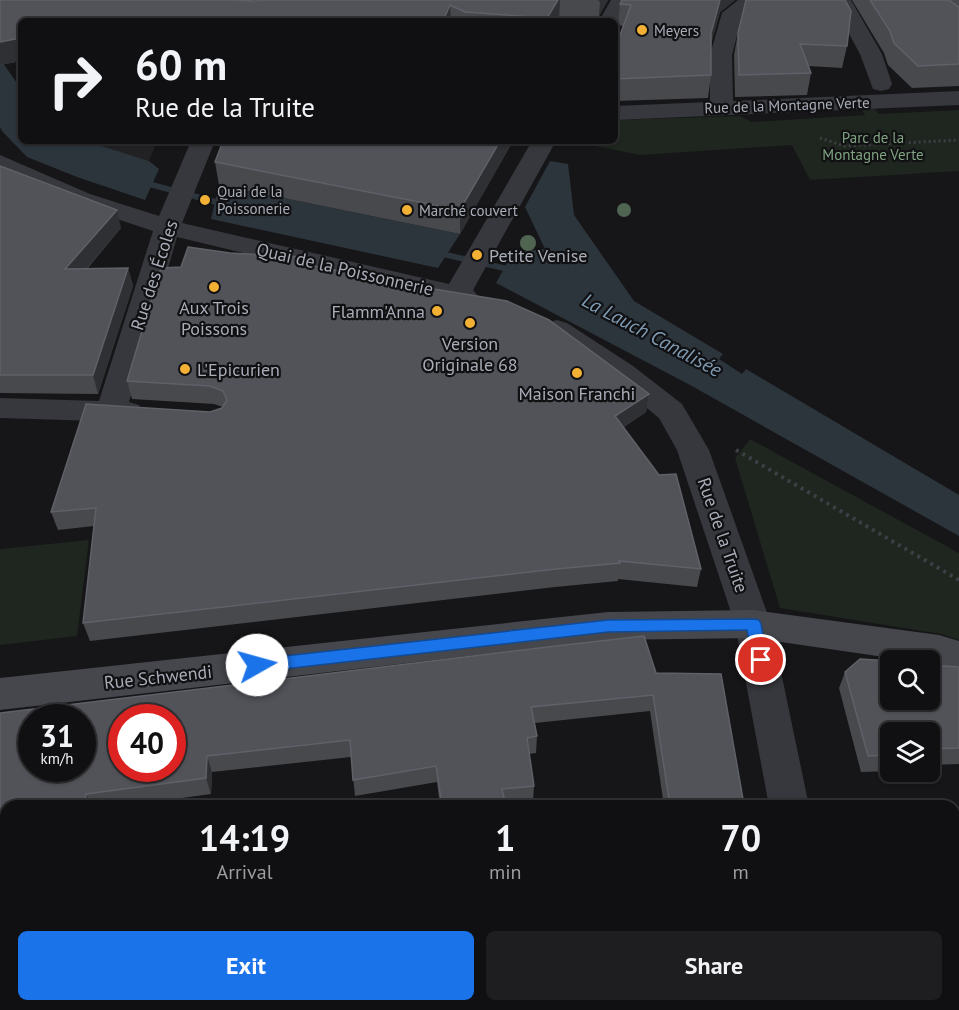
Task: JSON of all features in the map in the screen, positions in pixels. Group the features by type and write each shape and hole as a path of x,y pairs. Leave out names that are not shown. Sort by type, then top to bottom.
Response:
{"street":[{"path":"611,18 621,0"},
{"path":"722,108 721,55 732,13 752,0"},
{"path":"841,0 871,54 883,93"},
{"name":"Rue de la Montagne Verte","path":"618,112 722,108 883,93 959,98"},
{"name":"Rue des Écoles","path":"111,410 170,221 201,144"},
{"path":"460,288 542,144"},
{"name":"Quai de la Poissonnerie","path":"0,162 81,199 460,288 494,302"},
{"name":"Rue de la Truite","path":"531,316 549,324 623,373 671,411 693,450 753,624 788,800"},
{"path":"0,408 157,413"},
{"name":"Rue Schwendi","path":"0,694 608,626 753,624 939,650 959,656"}],"path":[{"path":"733,447 959,580"}],"shaded area":[{"path":"95,144 156,144 149,161"}],"green space":[{"name":"Parc de la Montagne Verte","path":"862,109 875,109 879,114 959,110 959,171 810,180 792,145 640,155 586,144 618,144 618,120 740,116 752,122 865,115"},
{"path":"750,439 959,553 959,640 941,634 780,608 735,458"},
{"path":"89,540 77,636 0,645 0,549"}],"water":[{"path":"0,44 3,63 18,85 18,144 95,144 149,161 159,169 145,200 27,157 0,127"},
{"path":"550,161 568,164 574,215 634,301 723,354 719,359 742,374 746,369 959,495 959,536 690,385 496,283 513,252 545,249 525,207"},
{"path":"219,185 460,234 438,268 211,219"}],"building":[{"path":"0,0 558,0 547,18 465,12 450,5 444,18 18,18 18,39 0,42"},
{"path":"622,0 720,0 711,33 711,75 618,79 618,41 631,5 620,4"},
{"path":"746,0 845,0 851,11 847,46 800,44 811,73 739,75 738,33"},
{"path":"870,0 949,0 959,7 959,64 918,66 894,43 890,31"},
{"name":"Marché couvert","path":"222,144 498,144 460,210 215,162"},
{"path":"0,166 117,210 65,269 128,268 93,375 0,375"},
{"path":"188,247 230,253 304,257 303,264 356,274 355,276 507,301 549,320 649,394 615,416 659,475 676,474 701,569 619,561 620,563 83,623 96,508 51,512 86,404 210,412 222,408 227,400 223,391 210,386 127,381 161,268 181,267"},
{"path":"644,636 656,673 721,674 743,799 669,799 653,695 531,707 537,736 527,738 534,786 502,789 505,800 441,800 436,766 353,780 350,740 207,756 206,778 186,781 186,704 108,704 108,782 176,782 86,794 86,800 0,800 0,713 18,711 18,782 96,782 96,704 75,704"},
{"path":"860,659 880,660 880,710 940,710 940,666 959,667 959,748 940,749 940,722 880,722 880,755 868,756 845,672"}],"waterway":[{"name":"La Lauch Canalisée","path":"134,180 231,206"},
{"name":"La Lauch Canalisée","path":"429,251 521,272"}],"place":[{"name":"Meyers","path":"642,30"},
{"name":"Quai de la Poissonerie","path":"205,200"},
{"name":"Marché couvert","path":"407,210"},
{"name":"Petite Venise","path":"477,255"},
{"name":"Aux Trois Poissons","path":"214,287"},
{"name":"Flamm'Anna","path":"437,311"},
{"name":"Version Originale 68","path":"470,323"},
{"name":"L'Epicurien","path":"185,369"},
{"name":"Maison Franchi","path":"577,373"}],"route":[{"path":"257,665 608,626 753,624 761,660"}]}
